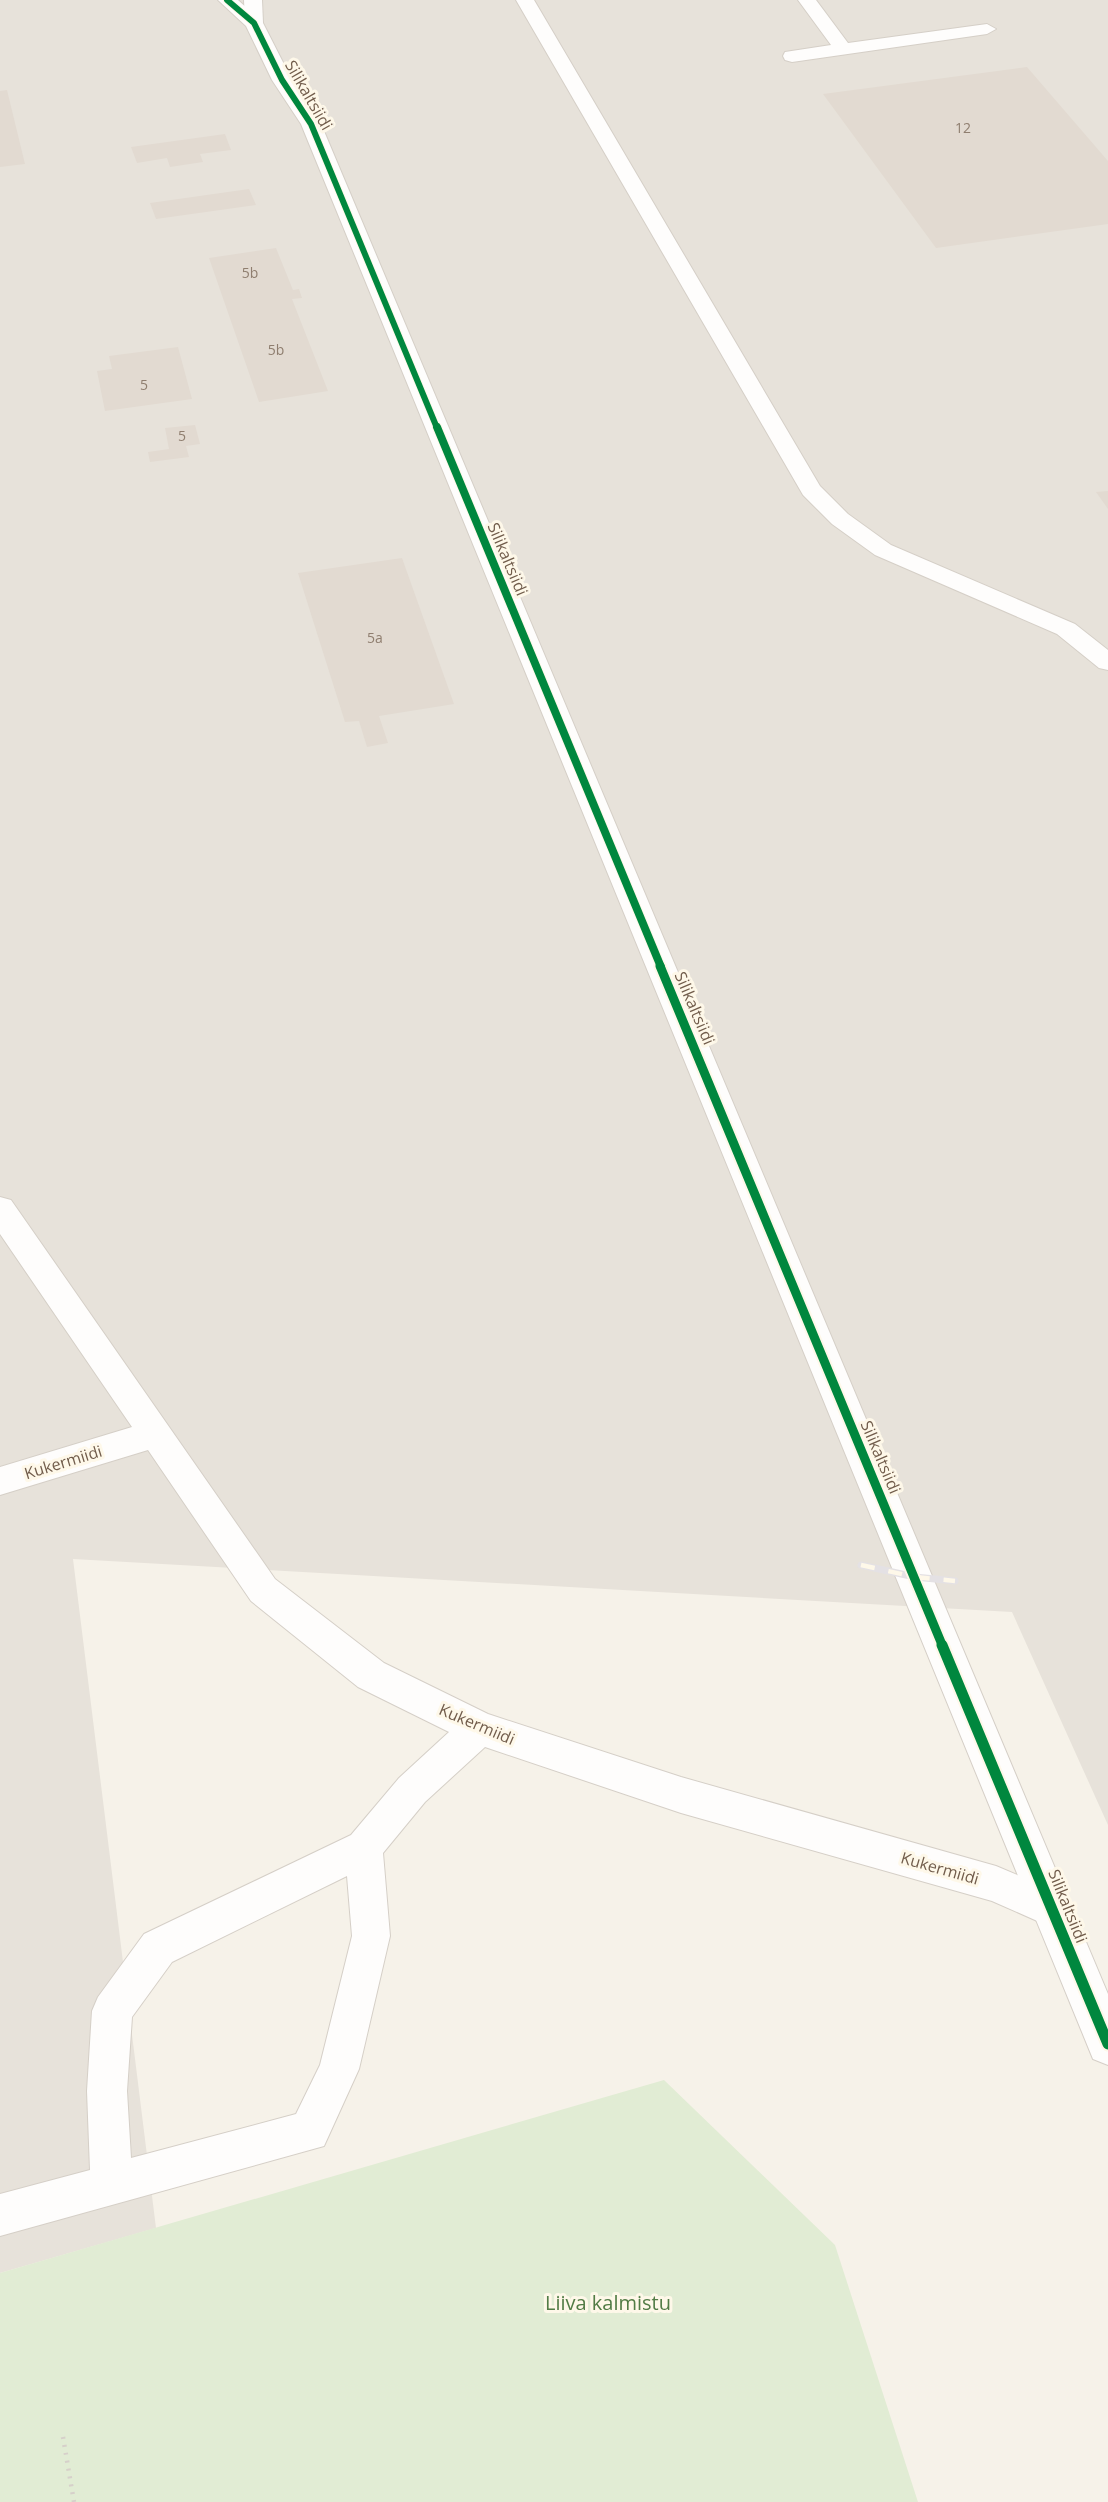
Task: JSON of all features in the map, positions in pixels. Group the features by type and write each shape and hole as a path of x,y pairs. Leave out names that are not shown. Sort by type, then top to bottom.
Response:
{"street":[{"name":"Silikaltsiidi","path":"227,0 253,12 282,80 311,124 1108,2044"}],"lane":[{"path":"525,0 811,490 840,519 883,550 1066,629 1108,662"},
{"path":"807,0 843,49"},
{"path":"792,56 987,29"},
{"path":"0,1209 155,1434"},
{"name":"Kukermiidi","path":"0,1481 155,1434 263,1590 371,1675 479,1728 681,1795 996,1884 1053,1909"},
{"path":"112,2184 107,2091 112,2011 158,1948 364,1848 412,1790 479,1728"},
{"path":"0,2215 309,2131 339,2069 371,1936 364,1848"}],"path":[{"path":"63,2437 74,2502"}],"shaded area":[{"path":"0,0 1108,0 1108,1825 1012,1612 73,1559 156,2228 0,2273"}],"green space":[{"name":"Liiva kalmistu","path":"664,2080 835,2245 918,2502 0,2502 0,2273"}],"building":[{"path":"1027,67 1108,161 1108,224 936,248 823,94"},
{"path":"7,90 25,164 0,167 0,91"},
{"path":"225,134 231,150 200,154 203,162 170,167 167,158 137,163 131,147"},
{"path":"249,189 256,205 156,219 150,203"},
{"path":"276,248 293,290 299,289 302,298 292,299 328,391 259,402 209,258"},
{"path":"178,347 192,399 105,411 97,371 112,369 109,356"},
{"path":"195,425 200,444 186,446 189,457 150,462 148,452 169,449 165,428"},
{"path":"1108,491 1108,509 1096,492"},
{"path":"402,558 454,704 379,716 388,743 367,747 359,721 345,722 298,573"}],"railway":[{"path":"861,1565 915,1577 955,1581"}],"cycle path":[{"path":"227,0 254,23 282,80 311,124 1108,2044"}]}
